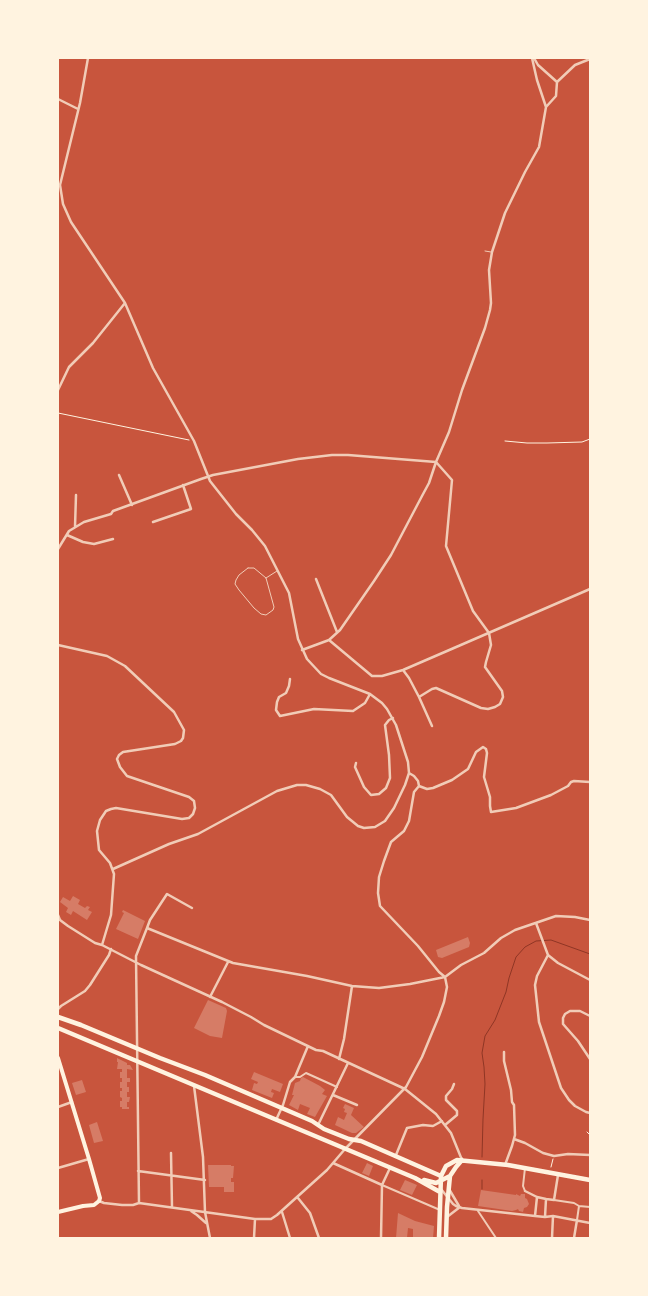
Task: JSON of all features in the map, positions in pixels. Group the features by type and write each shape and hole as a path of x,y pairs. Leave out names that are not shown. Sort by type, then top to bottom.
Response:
{"main road":[{"path":"58,1017 196,1072 324,1128 361,1141 395,1156 440,1180 448,1188"},
{"path":"58,1028 440,1190"},
{"path":"58,1058 60,1073 72,1102 100,1198 94,1205 58,1212"},
{"path":"188,1083 196,1072"},
{"path":"194,1085 196,1072"},
{"path":"336,1145 346,1141 344,1136"},
{"path":"439,1238 440,1180 446,1166 457,1160 525,1168 590,1180"},
{"path":"446,1238 450,1176 462,1160"},
{"path":"415,1178 440,1180 450,1176"}],"street":[{"path":"88,58 60,185 63,204 72,222 125,303 153,368 194,441 210,482 261,541 278,571 289,593 298,639 306,659 321,674 370,694 382,702 393,718 408,762 409,773 406,785 394,808 385,821 375,827 358,826 347,817 331,795 320,789 306,785 297,785 276,790 249,807 198,834 169,844 113,869"},
{"path":"533,58 557,82"},
{"path":"302,650 329,640 340,630 391,555 429,483 449,432 490,310 492,252 505,213 539,147 546,107 537,80 533,58"},
{"path":"546,107 556,96 557,82 575,65 590,59"},
{"path":"58,99 78,109"},
{"path":"58,390 69,367 93,342 125,303"},
{"path":"58,549 69,531 84,522 111,514 113,511 208,477 298,459 332,455 436,462 452,480 446,546 473,610 489,633 491,645 485,667 502,690 503,697 500,704 488,709 481,708 436,688 419,697"},
{"path":"119,475 132,505"},
{"path":"153,522 191,509 183,485"},
{"path":"75,527 76,495"},
{"path":"67,535 83,542 94,544 113,539"},
{"path":"316,579 337,632"},
{"path":"329,640 372,676 382,676 403,670 590,590"},
{"path":"58,645 107,656 125,666 174,712 184,730 183,738 175,744 130,750 119,755 118,761 127,776 189,797 194,801 195,808 189,818 182,819 116,808 106,811 100,820 97,842 99,850 113,869 114,886 111,915 102,945"},
{"path":"403,670 419,697 432,726"},
{"path":"290,679 290,686 286,693 279,697 277,702 276,710 280,716 314,709 352,711 365,703 370,694"},
{"path":"356,763 355,767 364,788 371,795 379,794 386,788 390,778 385,725 393,718"},
{"path":"419,786 428,789 452,780 468,769 476,752 483,747 487,753 484,777 492,812 516,808 551,795 574,781 590,782"},
{"path":"409,773 418,781 419,786"},
{"path":"99,1201 108,1204 133,1205 139,1203 255,1218 271,1218 282,1212 334,1163 345,1149 405,1089 422,1057 439,1016 447,987 445,976 439,972 418,946 380,906 378,893 379,876 391,842 404,831 409,821 414,792 419,786"},
{"path":"139,1203 136,956 150,920 167,894 192,908"},
{"path":"58,915 60,920 95,943 136,961 308,1046 340,1058 405,1089 442,1121 451,1133 462,1160"},
{"path":"147,928 228,962 352,986 379,988 445,976 484,953 501,938 514,930 556,916 590,920"},
{"path":"536,923 548,954 558,963 590,980"},
{"path":"58,1009 85,991 111,949"},
{"path":"548,954 537,976 535,985 539,1022 561,1088 575,1106 590,1113"},
{"path":"210,997 228,962"},
{"path":"340,1058 352,986"},
{"path":"590,1016 580,1010 570,1011 565,1014 563,1024 590,1060"},
{"path":"276,1120 290,1082 295,1077 308,1046"},
{"path":"504,1052 514,1105 514,1139 505,1165"},
{"path":"318,1125 348,1063"},
{"path":"295,1077 300,1077 306,1073 337,1087"},
{"path":"445,1125 457,1115 456,1111 446,1100 446,1096 454,1084"},
{"path":"194,1085 205,1180 205,1212 210,1238"},
{"path":"333,1095 357,1105"},
{"path":"58,1107 72,1102"},
{"path":"395,1156 407,1129 423,1125 433,1126 442,1121"},
{"path":"514,1139 543,1153 554,1156 568,1154 590,1155"},
{"path":"171,1153 172,1207"},
{"path":"58,1168 89,1159"},
{"path":"334,1163 440,1210"},
{"path":"380,1238 382,1185 390,1168"},
{"path":"525,1168 522,1186 537,1197 590,1207"},
{"path":"138,1171 205,1180"},
{"path":"554,1200 558,1175"},
{"path":"448,1188 460,1207"},
{"path":"440,1190 453,1204 460,1207 545,1217 553,1216 590,1223"},
{"path":"535,1216 537,1197"},
{"path":"297,1198 310,1213 319,1238"},
{"path":"545,1217 546,1199"},
{"path":"574,1238 579,1206"},
{"path":"447,1217 460,1207"},
{"path":"185,1209 197,1215 207,1224"},
{"path":"478,1210 496,1238"},
{"path":"282,1212 290,1238"},
{"path":"552,1238 553,1216"},
{"path":"254,1238 255,1218"},
{"path":"577,1220 578,1224"}],"lane":[{"path":"485,251 492,252"},
{"path":"248,568 254,568 266,578 274,610 266,615 261,614 254,608 235,584 239,575 248,568"},
{"path":"266,578 278,571"}],"path":[{"path":"58,413 194,441"},
{"path":"505,441 527,443 586,441 590,438"},
{"path":"587,1132 590,1135"},
{"path":"549,1173 554,1156"}],"building":[{"path":"73,896 80,900 78,904 85,908 87,906 90,907 88,910 92,912 87,920 73,911 71,915 66,912 68,908 60,902 63,897 70,901"},
{"path":"123,910 145,921 138,939 116,929 124,913 122,912"},
{"path":"468,937 469,947 442,958 438,957 436,950"},
{"path":"208,1000 226,1008 222,1038 210,1036 194,1028"},
{"path":"117,1058 130,1065 133,1070 127,1069 127,1078 130,1078 130,1082 127,1082 129,1092 127,1092 127,1097 130,1097 129,1102 127,1102 129,1109 122,1109 120,1107 122,1098 120,1097 120,1091 122,1091 122,1088 120,1088 120,1082 122,1082 122,1078 120,1078 120,1072 122,1072 122,1069 117,1069"},
{"path":"254,1072 283,1084 280,1092 272,1089 271,1092 274,1093 272,1098 252,1090 254,1083 257,1084 258,1082 251,1079"},
{"path":"303,1077 320,1086 325,1090 322,1094 327,1096 315,1117 307,1114 310,1108 300,1104 298,1110 289,1105 294,1095 292,1095 295,1083"},
{"path":"82,1080 86,1092 76,1095 72,1083"},
{"path":"345,1104 354,1108 351,1115 364,1127 356,1133 335,1125 338,1117 344,1120 347,1113 344,1112 345,1109 343,1108"},
{"path":"97,1122 103,1141 94,1143 89,1125"},
{"path":"367,1163 373,1166 369,1176 362,1173"},
{"path":"208,1165 234,1166 231,1182 234,1182 234,1192 224,1192 224,1187 209,1187"},
{"path":"405,1180 417,1185 412,1195 400,1190"},
{"path":"481,1190 520,1196 525,1194 529,1204 524,1208 523,1212 518,1209 512,1211 478,1206"},
{"path":"398,1213 415,1221 434,1226 433,1238 413,1238 413,1229 408,1228 407,1238 396,1238"}],"waterway":[{"path":"482,1157 485,1084 482,1053 485,1036 495,1020 506,992 516,957 525,947 536,941 551,940 590,954"},
{"path":"482,1180 482,1189"}]}
